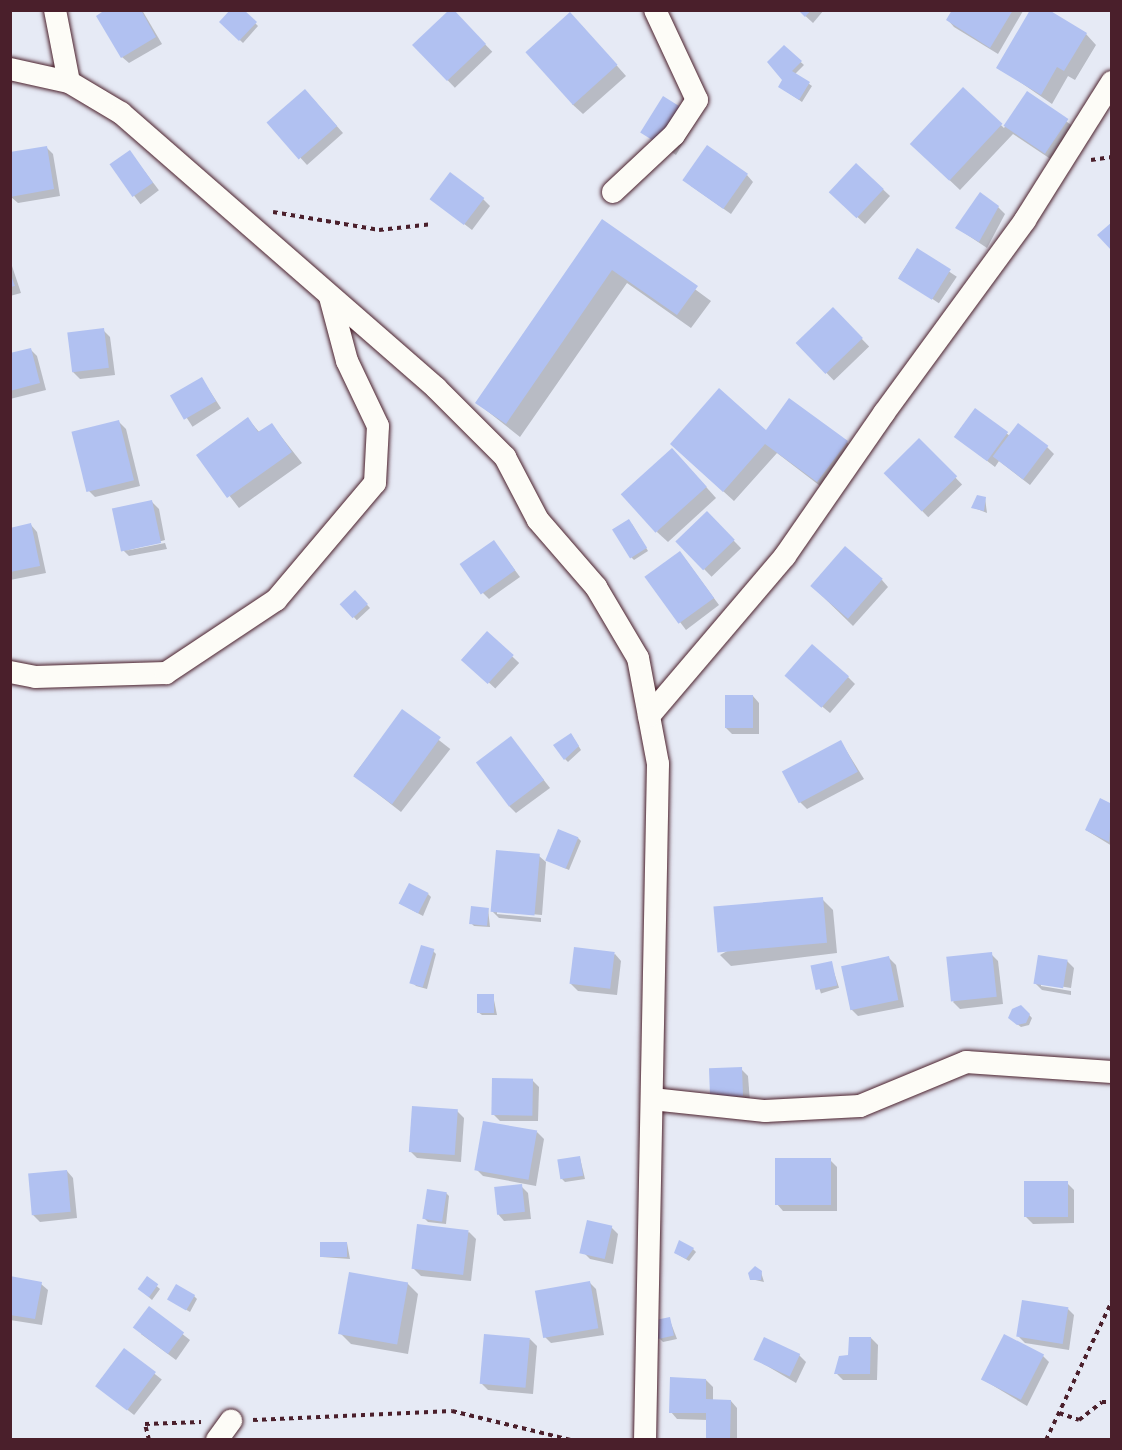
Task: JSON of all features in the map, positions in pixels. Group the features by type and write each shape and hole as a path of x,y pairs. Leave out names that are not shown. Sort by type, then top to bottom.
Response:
{"street":[{"path":"55,10 69,82"},
{"path":"613,192 674,135 697,100 655,10"},
{"path":"10,69 69,82 121,113 436,388 505,457 538,520 596,587 638,658 658,764 645,1440"},
{"path":"649,716 785,556 994,258 1025,220 1112,82"},
{"path":"10,672 35,677 166,674 276,600 375,483 378,426 347,361 330,297"},
{"path":"652,1099 765,1111 860,1106 966,1062 1112,1072"},
{"path":"217,1440 231,1421"}],"path":[{"path":"261,209 379,230 433,224"},
{"path":"1046,1440 1112,1301"},
{"path":"1059,1413 1079,1420 1102,1402 1112,1402"},
{"path":"149,1440 145,1424 452,1411 571,1440"}],"building":[{"path":"105,10 141,10 156,37 121,58 96,16"},
{"path":"230,10 244,10 257,22 239,41 219,22"},
{"path":"449,10 454,10 486,44 447,81 412,45"},
{"path":"798,10 811,10 805,17"},
{"path":"952,10 1013,10 990,48 946,20"},
{"path":"1030,10 1049,10 1087,33 1064,71 1057,67 1041,95 996,68"},
{"path":"570,12 618,65 573,105 525,52"},
{"path":"784,45 802,61 792,71 810,82 799,100 778,87 782,80 767,62"},
{"path":"963,87 1002,124 949,181 910,144"},
{"path":"305,89 337,126 299,159 267,122"},
{"path":"1027,91 1068,119 1045,154 1004,126"},
{"path":"663,96 690,113 667,149 640,132"},
{"path":"707,145 748,174 723,209 682,180"},
{"path":"47,146 54,189 10,197 10,152"},
{"path":"130,150 153,183 132,197 110,164"},
{"path":"856,163 884,189 857,218 829,192"},
{"path":"450,172 484,198 464,225 430,199"},
{"path":"980,192 999,206 979,242 955,228"},
{"path":"602,219 698,286 677,315 612,270 506,424 475,403"},
{"path":"1112,222 1112,251 1097,235"},
{"path":"917,248 951,269 932,300 898,279"},
{"path":"10,273 15,286 10,287"},
{"path":"833,307 863,338 825,374 796,343"},
{"path":"104,328 109,368 72,372 67,333"},
{"path":"31,348 40,383 10,391 10,353"},
{"path":"202,377 216,401 184,420 170,396"},
{"path":"719,388 766,430 789,398 848,441 817,482 765,444 723,492 670,444"},
{"path":"975,408 1008,432 987,461 954,437"},
{"path":"248,417 258,432 272,423 292,452 227,498 196,455"},
{"path":"119,420 134,480 86,492 71,432"},
{"path":"1018,423 1048,446 1023,479 993,457"},
{"path":"919,438 957,476 922,512 884,473"},
{"path":"672,448 707,487 656,533 621,494"},
{"path":"977,495 986,497 984,511 971,508"},
{"path":"152,500 161,543 121,552 112,509"},
{"path":"707,511 735,540 703,570 675,542"},
{"path":"629,519 647,548 630,558 612,530"},
{"path":"31,523 40,566 10,572 10,528"},
{"path":"494,540 515,570 481,594 460,564"},
{"path":"845,546 883,579 848,619 810,586"},
{"path":"680,551 714,598 678,624 644,577"},
{"path":"355,590 368,604 353,618 340,604"},
{"path":"487,631 514,655 488,684 461,660"},
{"path":"812,644 849,676 821,708 784,676"},
{"path":"725,695 753,695 753,728 725,728"},
{"path":"402,709 441,737 392,804 353,776"},
{"path":"571,733 579,746 564,760 553,745"},
{"path":"511,736 544,780 509,806 476,762"},
{"path":"841,740 858,772 799,803 782,771"},
{"path":"1100,798 1112,804 1109,842 1085,830"},
{"path":"558,829 578,837 566,869 545,861"},
{"path":"496,850 540,854 534,916 491,912"},
{"path":"409,883 429,893 418,913 399,903"},
{"path":"823,897 827,943 717,952 713,907"},
{"path":"471,906 489,908 487,926 469,924"},
{"path":"421,945 434,949 423,987 409,983"},
{"path":"574,947 615,952 610,989 569,984"},
{"path":"992,952 997,997 951,1002 946,957"},
{"path":"1038,955 1068,960 1063,988 1033,984"},
{"path":"889,956 898,1000 850,1010 841,966"},
{"path":"832,961 837,985 816,990 810,966"},
{"path":"477,994 494,994 494,1013 477,1013"},
{"path":"1021,1005 1030,1014 1026,1023 1017,1025 1008,1018 1012,1009"},
{"path":"742,1067 743,1096 710,1097 709,1068"},
{"path":"492,1078 533,1079 532,1116 491,1115"},
{"path":"412,1106 458,1109 455,1155 409,1152"},
{"path":"483,1121 537,1131 528,1180 474,1170"},
{"path":"580,1156 583,1176 560,1179 557,1160"},
{"path":"775,1158 831,1158 831,1205 775,1205"},
{"path":"67,1170 71,1212 32,1215 28,1173"},
{"path":"1024,1181 1068,1181 1068,1217 1024,1217"},
{"path":"522,1184 525,1212 497,1215 494,1187"},
{"path":"427,1189 447,1192 442,1222 422,1219"},
{"path":"587,1220 612,1226 605,1259 579,1253"},
{"path":"417,1224 469,1230 463,1275 412,1269"},
{"path":"679,1240 694,1248 686,1259 674,1253"},
{"path":"320,1242 347,1242 347,1257 320,1257"},
{"path":"755,1266 762,1271 761,1280 750,1280 748,1273"},
{"path":"349,1272 408,1282 397,1344 338,1334"},
{"path":"10,1276 42,1282 35,1319 10,1315"},
{"path":"147,1276 158,1284 149,1297 138,1289"},
{"path":"590,1281 598,1328 543,1338 535,1291"},
{"path":"176,1284 195,1295 186,1311 167,1300"},
{"path":"1022,1300 1068,1307 1063,1344 1016,1337"},
{"path":"149,1306 184,1332 168,1354 133,1328"},
{"path":"670,1317 674,1336 658,1339 654,1320"},
{"path":"484,1334 530,1338 525,1388 480,1384"},
{"path":"1004,1334 1044,1354 1021,1400 981,1379"},
{"path":"764,1337 800,1354 790,1377 753,1360"},
{"path":"849,1337 871,1337 870,1374 834,1374 839,1356 848,1355"},
{"path":"124,1348 156,1372 127,1410 95,1386"},
{"path":"670,1377 706,1379 706,1399 731,1400 730,1440 706,1440 706,1413 669,1413"}]}
